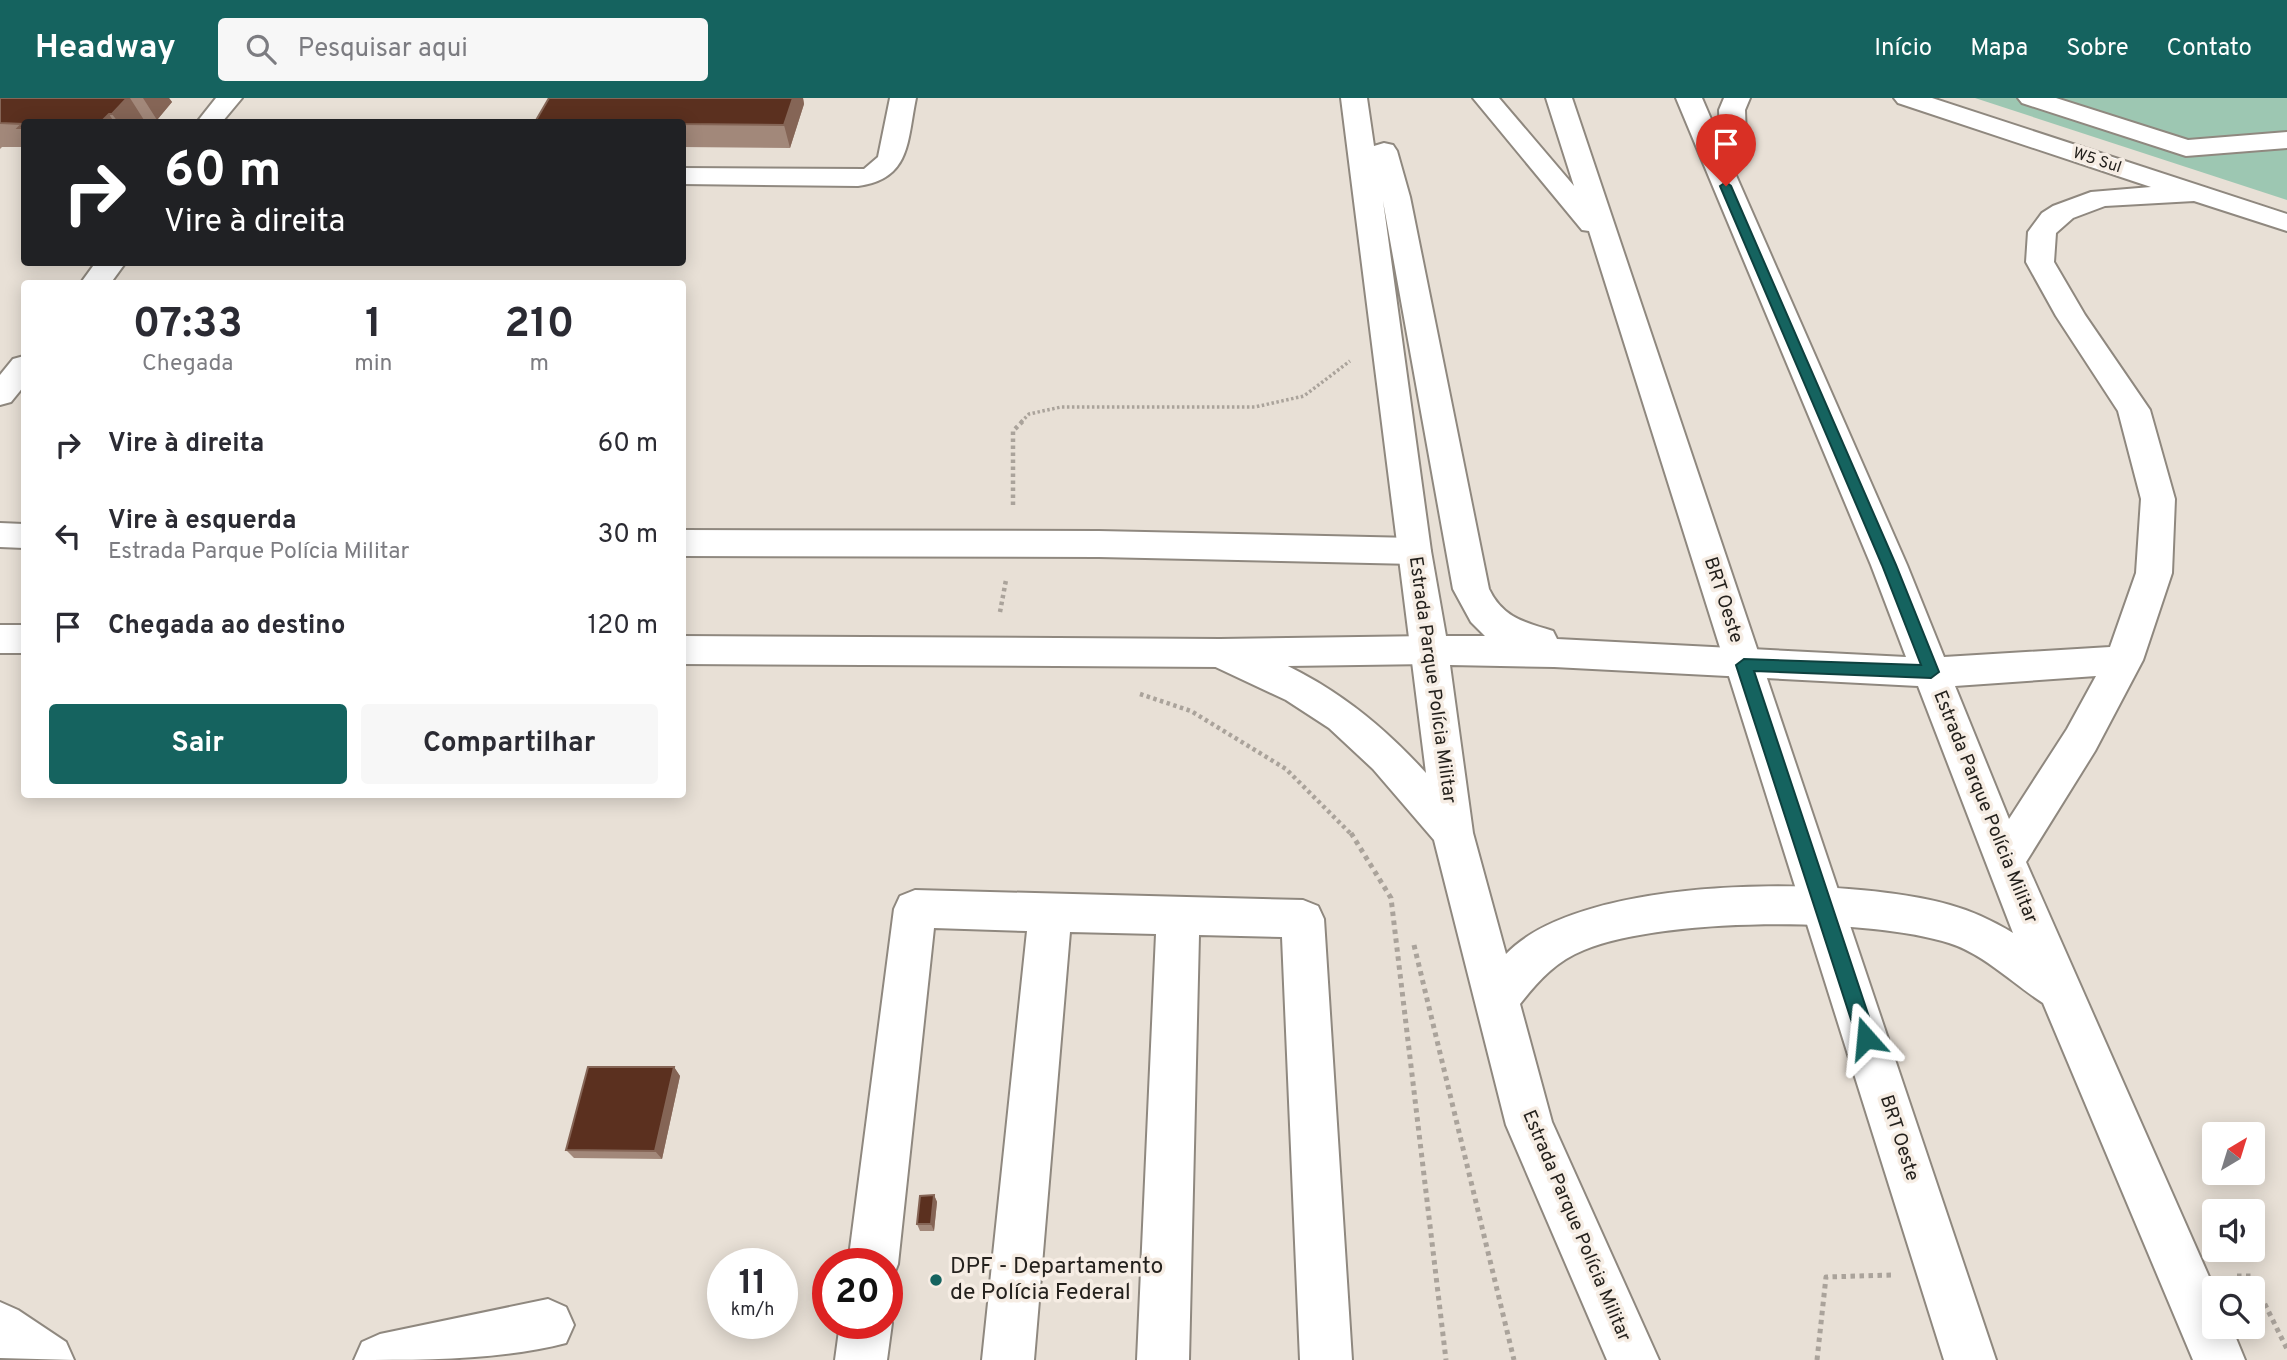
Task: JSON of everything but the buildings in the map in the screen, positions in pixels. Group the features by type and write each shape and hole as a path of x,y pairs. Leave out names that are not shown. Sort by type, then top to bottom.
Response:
{"main road":[{"path":"212,119 229,98"},
{"path":"686,176 865,178 880,170 891,157 903,98"},
{"path":"1355,98 1371,112 1378,125 1396,197 1471,589 1483,615 1496,626 1513,634 1595,655"},
{"name":"Estrada Parque Polícia Militar","path":"1355,98 1413,551 1430,650 1453,833 1529,1125 1633,1360"},
{"name":"BRT Oeste","path":"1486,98 1605,239"},
{"name":"BRT Oeste","path":"1559,98 1970,1360"},
{"name":"Estrada Parque Polícia Militar","path":"1689,98 1889,565 2005,859 2219,1360"},
{"path":"1717,165 1733,140 1731,110 1737,98"},
{"name":"W5 Sul","path":"1907,98 2287,223"},
{"path":"2031,98 2186,148 2287,140"},
{"path":"686,155 746,154 773,161 808,178"},
{"path":"2005,859 2081,740 2124,660 2154,573 2158,499 2134,410 2071,316 2040,262 2042,232 2052,219 2063,212 2101,198 2197,194"},
{"path":"97,280 109,266"},
{"path":"0,395 21,370"},
{"path":"0,535 21,536"},
{"path":"686,543 1013,543 1413,551"},
{"path":"0,639 21,639"},
{"path":"686,650 1220,653 1520,650 1744,665 1931,672 2124,660"},
{"path":"1220,653 1293,686 1343,716 1396,766 1453,833"},
{"path":"1496,999 1539,951 1578,931 1635,916 1708,908 1823,907 1898,912 1949,924 1988,940 2022,961 2062,992"},
{"path":"875,1248 915,909 1303,919 1326,1360"},
{"path":"1008,1360 1050,913"},
{"path":"1163,1360 1178,916"},
{"path":"380,1360 548,1325"},
{"path":"0,1328 48,1360"},
{"path":"861,1360 864,1339"}],"path":[{"path":"992,652 1013,543 1013,431 1029,414 1060,407 1255,407 1304,396 1354,357"},
{"path":"1414,944 1514,1360"},
{"path":"1817,1360 1826,1277 1944,1274"},
{"path":"2184,1279 2251,1276 2287,1349"}],"green space":[{"path":"1975,98 2287,98 2287,200"}],"place":[{"name":"DPF - Departamento de Polícia Federal","path":"936,1280"}],"route":[{"path":"1726,186 1889,565 1931,672 1744,665 1866,1038"}]}
